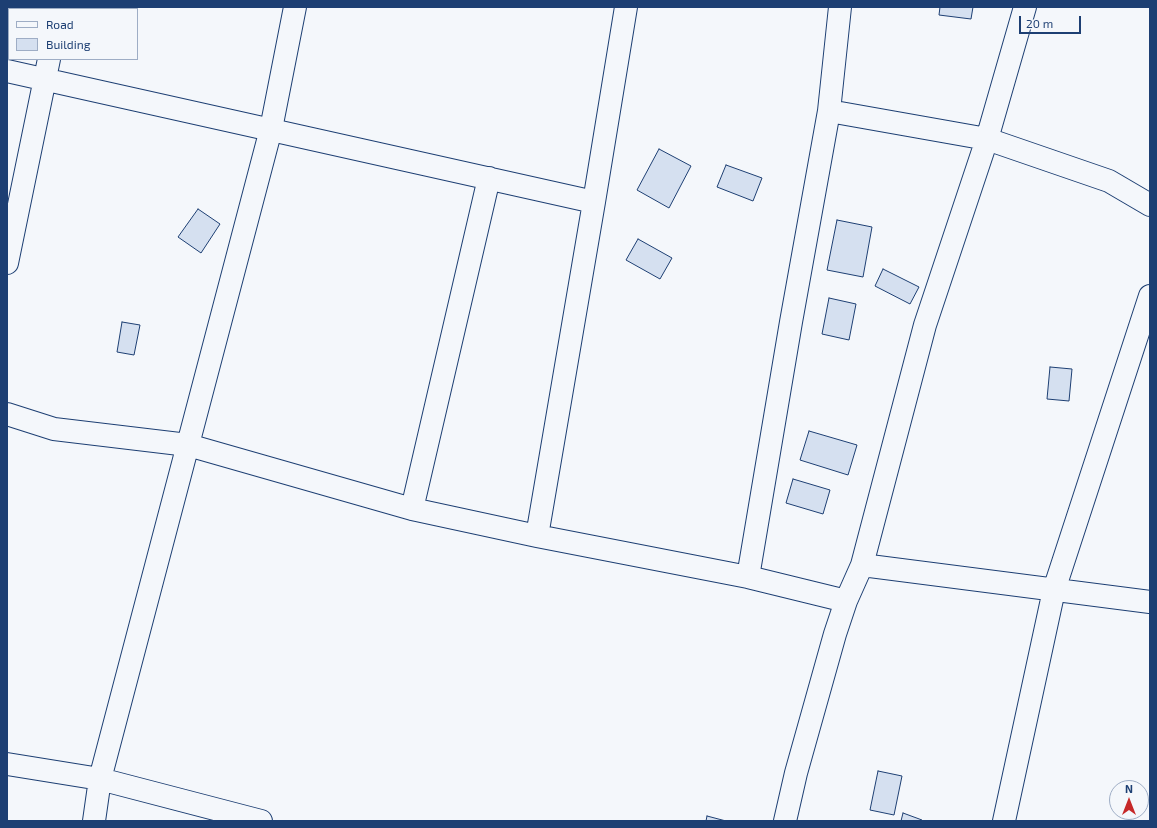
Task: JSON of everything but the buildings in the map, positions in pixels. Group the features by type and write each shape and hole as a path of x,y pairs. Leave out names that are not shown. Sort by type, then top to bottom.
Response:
{"street":[{"path":"94,821 100,779 271,129 295,7"},
{"path":"537,536 626,7"},
{"path":"748,577 791,322 829,111 840,7"},
{"path":"785,821 796,773 846,601 862,565 924,324 987,139 1025,7"},
{"path":"7,263 47,69"},
{"path":"7,71 47,69 271,129 594,202"},
{"path":"829,111 987,139 1109,181 1150,205"},
{"path":"412,509 489,178"},
{"path":"1004,821 1054,590 1150,296"},
{"path":"7,414 54,429 188,445 412,509 537,536 748,577 846,601"},
{"path":"862,565 1150,602"},
{"path":"7,764 100,779 261,821"}]}
